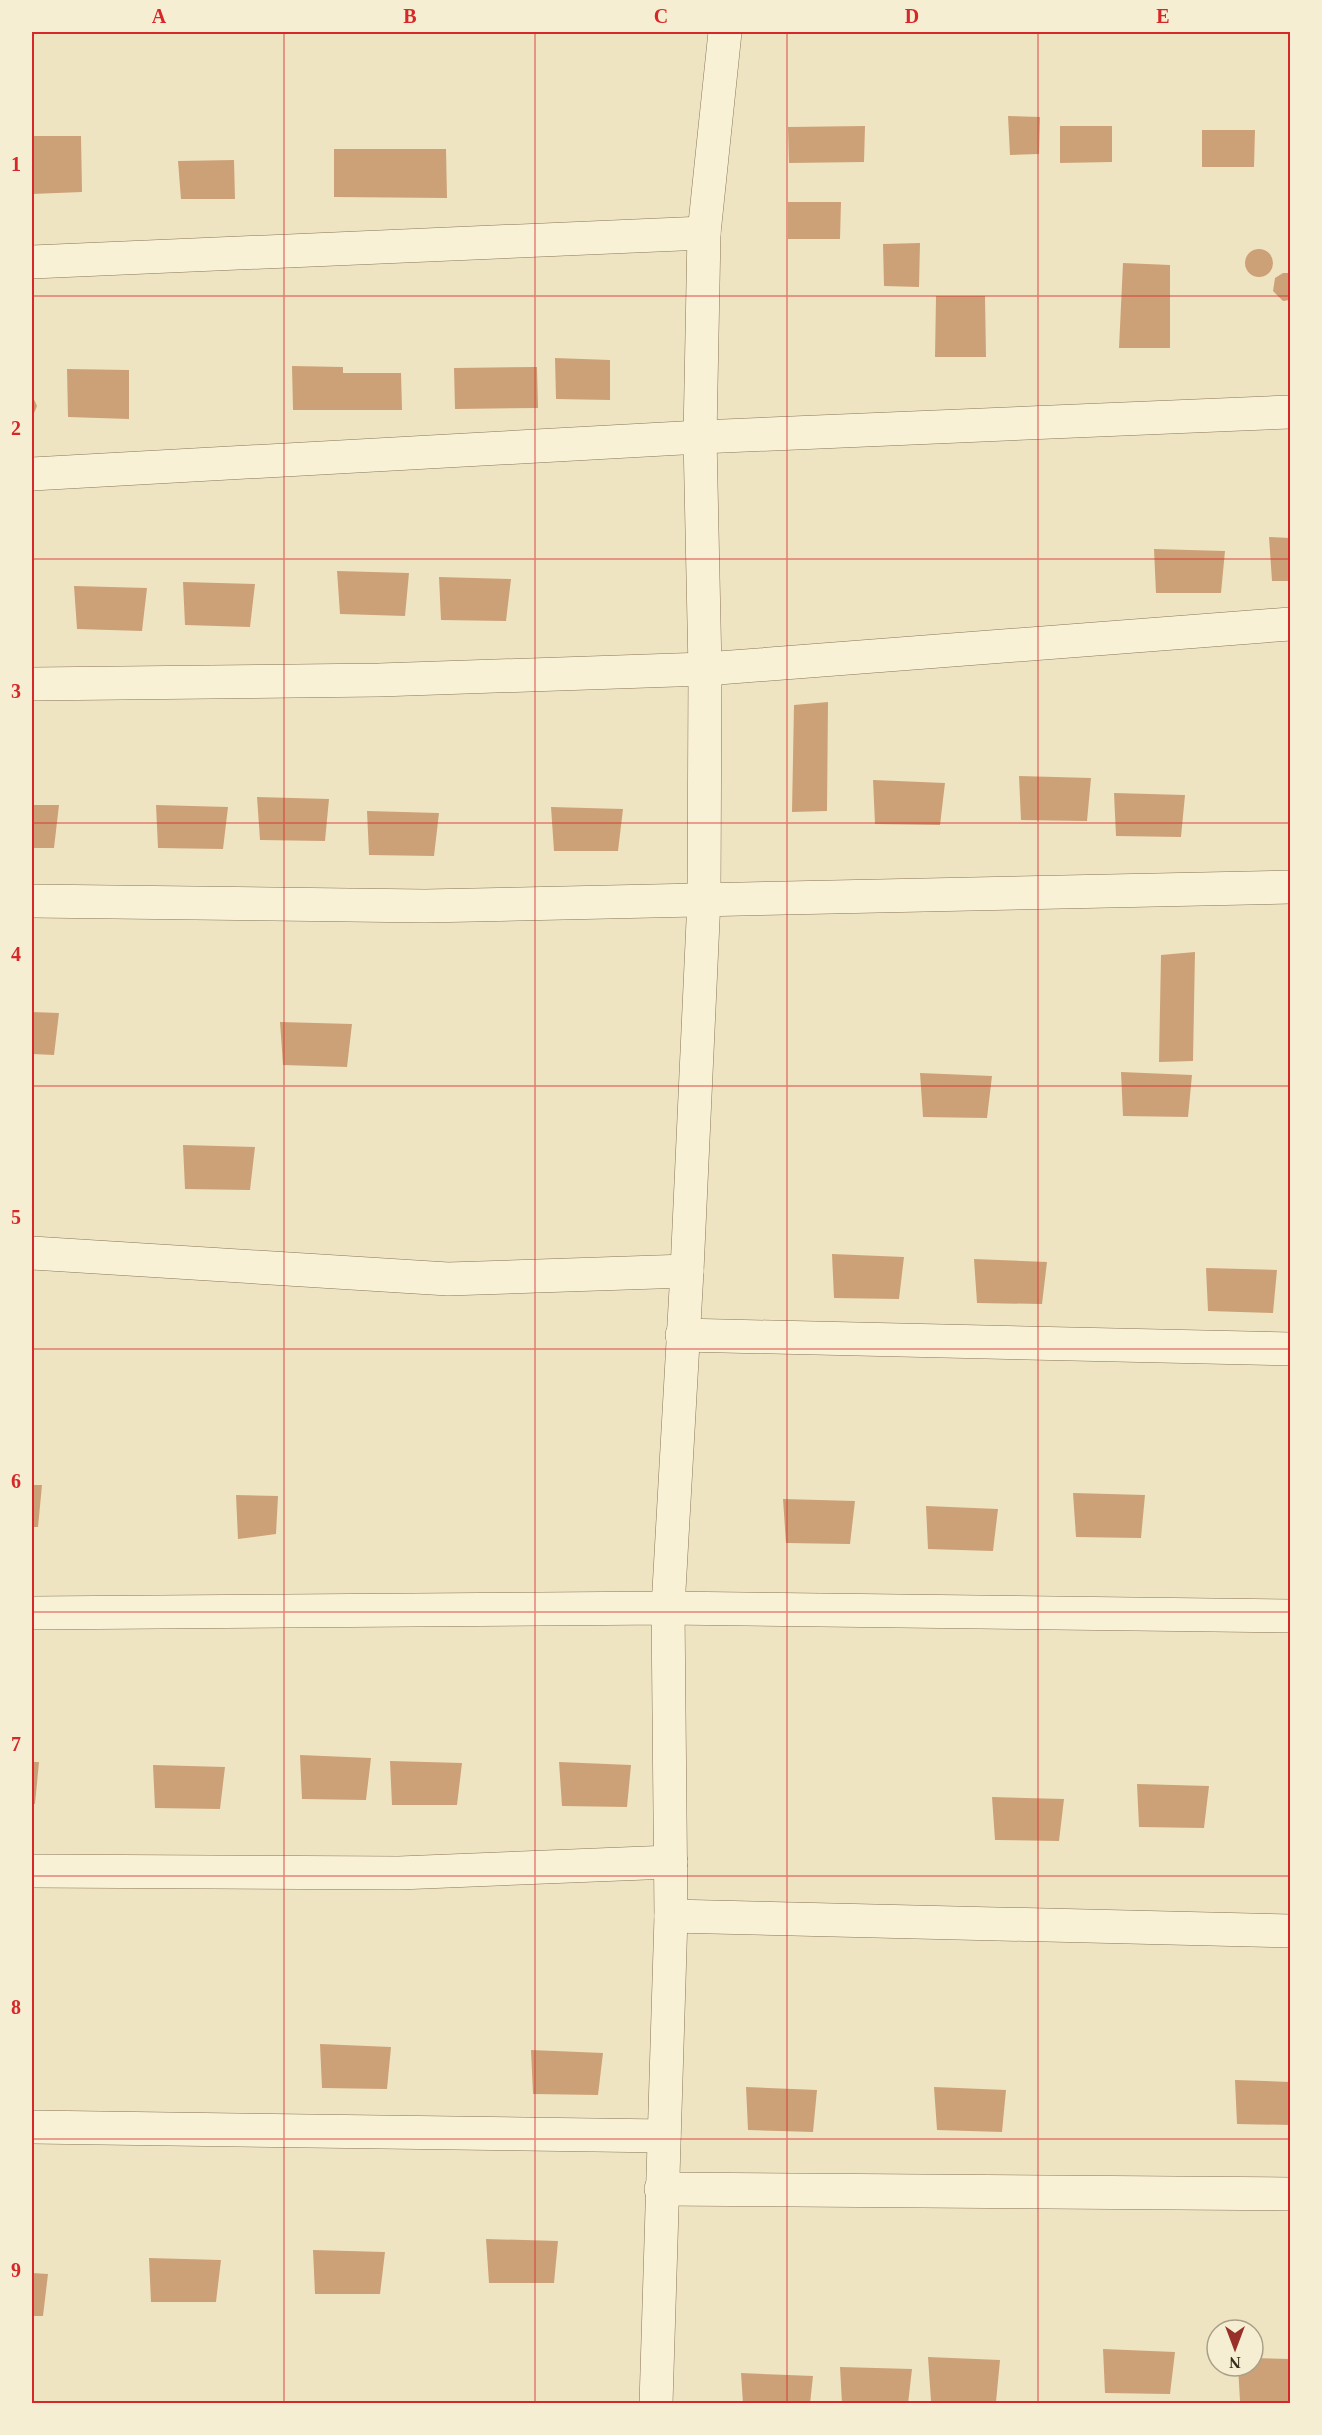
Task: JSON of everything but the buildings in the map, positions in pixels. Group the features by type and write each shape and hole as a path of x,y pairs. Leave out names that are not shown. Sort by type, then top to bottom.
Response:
{"street":[{"path":"656,2403 661,2189 672,1916 668,1608 687,1271 704,900 705,669 700,437 704,232 725,32"},
{"path":"32,262 704,232"},
{"path":"32,474 700,437 1290,412"},
{"path":"32,684 379,680 705,669 1290,624"},
{"path":"32,901 425,906 1290,887"},
{"path":"32,1253 448,1279 687,1271"},
{"path":"682,1335 1290,1349"},
{"path":"32,1613 668,1608 1290,1616"},
{"path":"32,1872 399,1873 671,1862"},
{"path":"672,1916 1290,1931"},
{"path":"32,2127 664,2136"},
{"path":"661,2189 1290,2194"}]}
